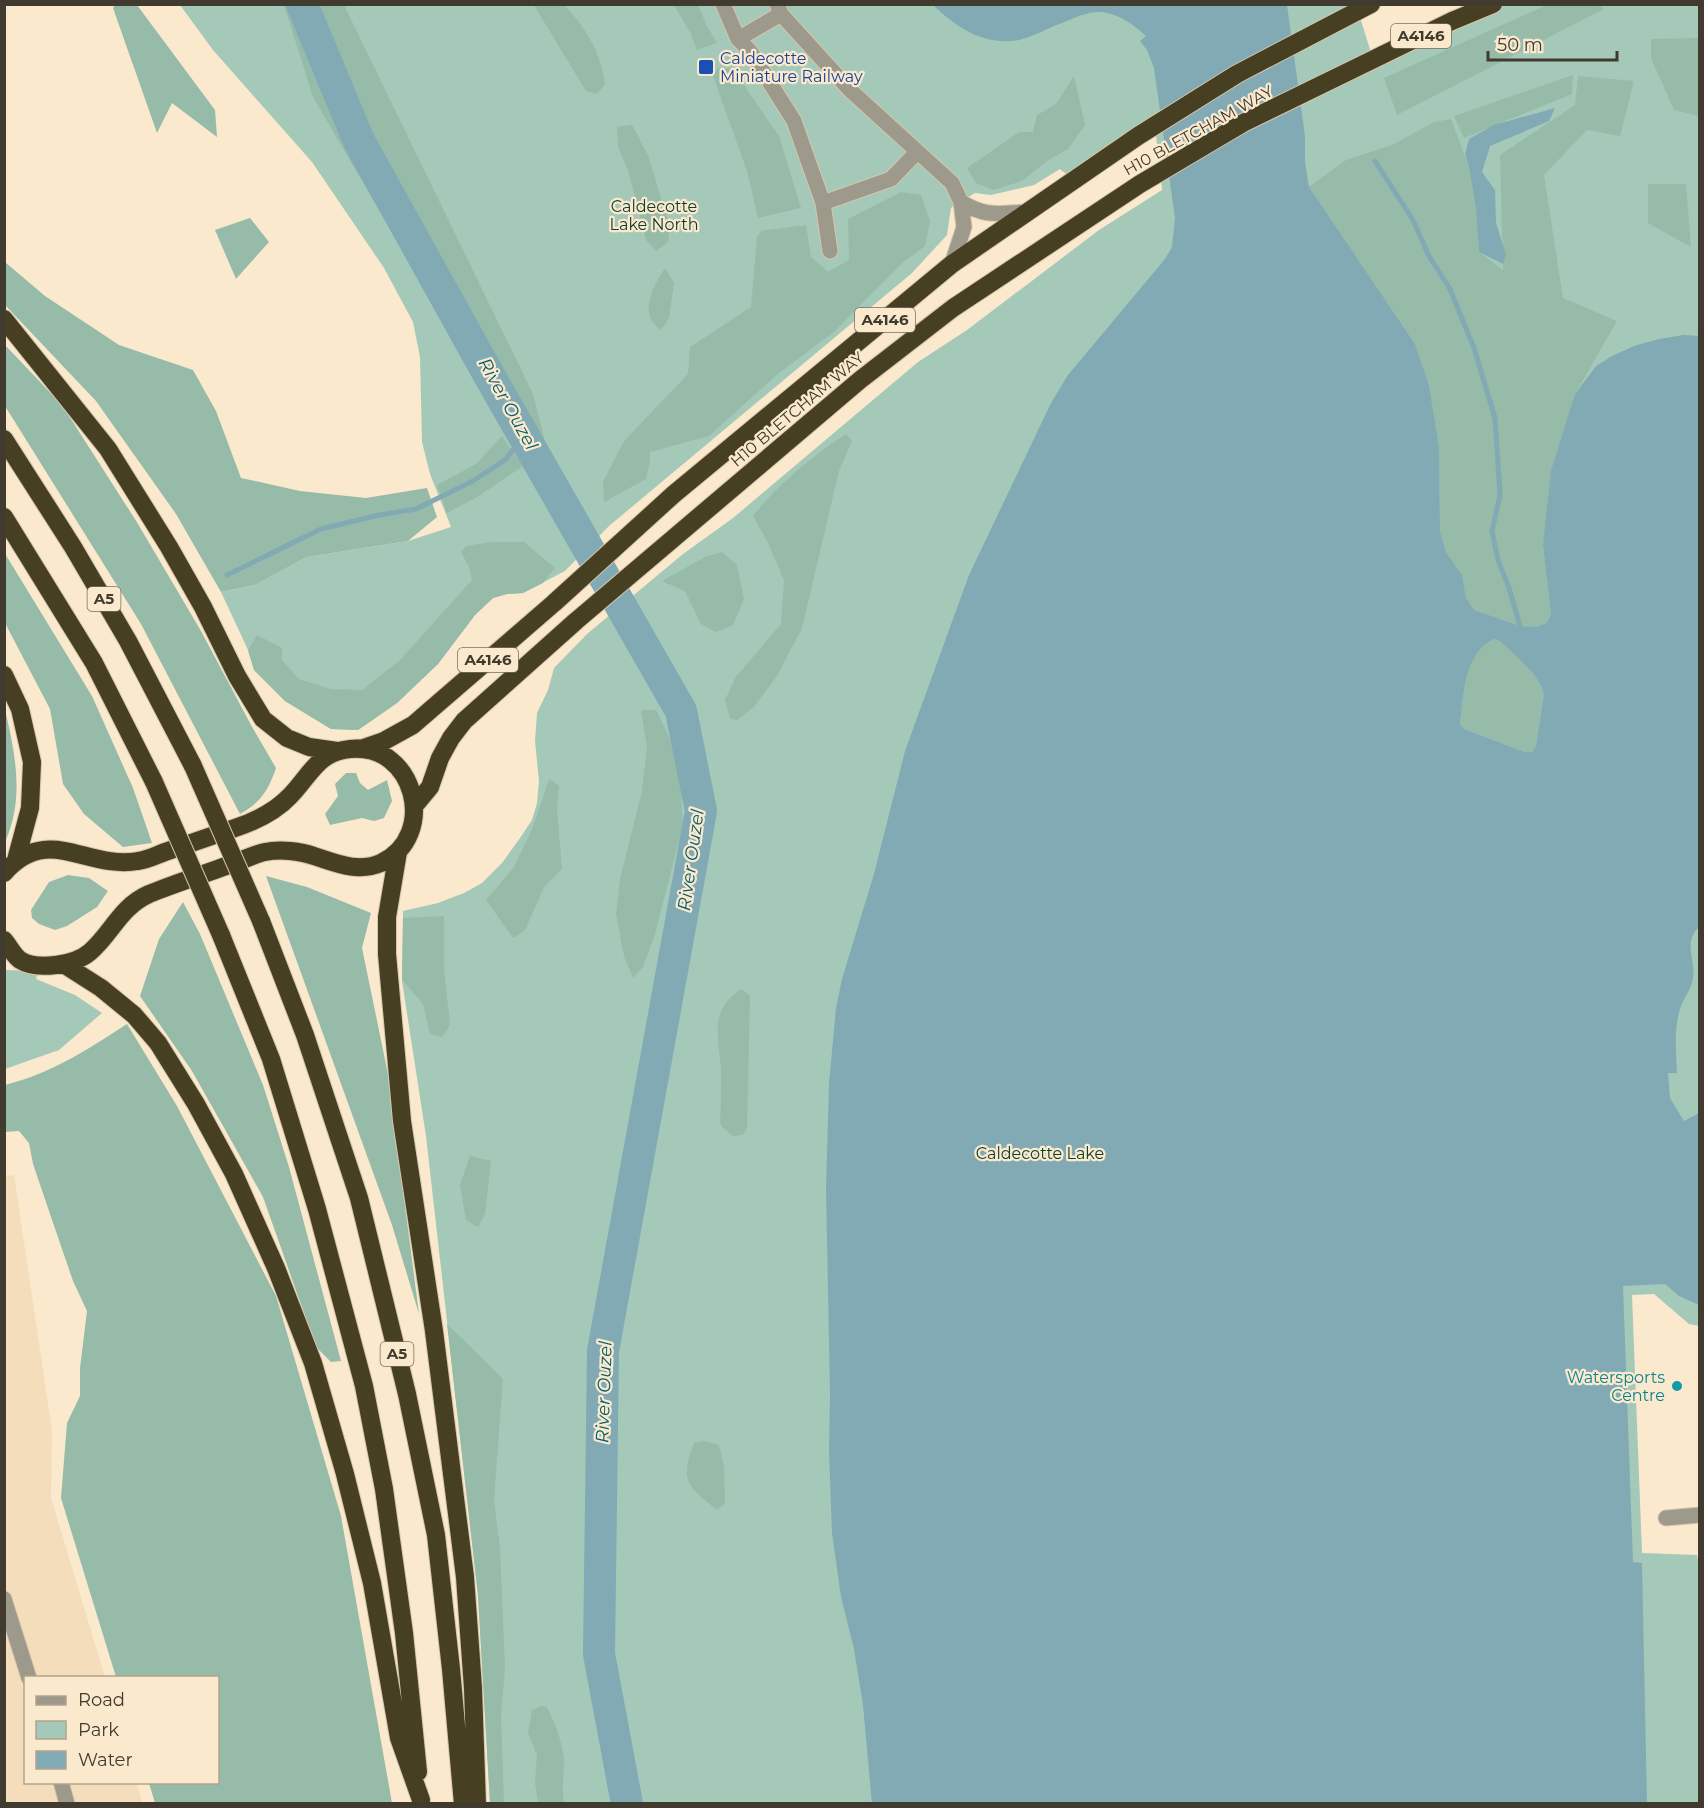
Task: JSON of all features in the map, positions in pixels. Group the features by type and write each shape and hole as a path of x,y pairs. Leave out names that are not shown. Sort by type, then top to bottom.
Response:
{"highway":[{"name":"H10 BLETCHAM WAY","path":"338,751 361,748 384,741 412,725 554,603 674,494 952,264 1138,136 1237,74 1371,4"},
{"name":"H10 BLETCHAM WAY","path":"415,805 430,787 445,748 464,722 576,621 860,380 953,308 1140,184 1243,123 1452,21 1493,4"},
{"path":"4,319 108,449 169,547 203,607 237,676 263,719 287,738 309,747 338,751"},
{"name":"A5","path":"4,439 73,547 128,641 193,766 261,921 305,1035 359,1198 407,1394 436,1535 452,1670 463,1803"},
{"name":"A5","path":"4,517 94,663 154,782 221,935 271,1059 317,1209 364,1386 384,1489 400,1600 421,1802"},
{"path":"4,675 20,709 32,762 30,808 10,866"},
{"path":"361,748 380,753 394,762 404,774 415,805 409,833 398,852 391,887 387,917 387,954 402,1121 434,1331 465,1577 473,1688 477,1803"},
{"path":"10,866 38,850 62,849 109,862 138,861 254,821 290,797 311,768 322,758 338,751"},
{"path":"4,940 12,959 42,966 65,965 89,952 124,910 147,895 265,852 288,851 313,855 339,865 366,867 380,863 398,852"},
{"path":"65,965 101,988 134,1015 158,1043 196,1104 234,1174 276,1268 313,1363 345,1474 372,1584 399,1738 421,1802"}],"street":[{"path":"723,4 738,39 750,51 794,121 823,203 830,251"},
{"path":"738,39 779,9 849,90 952,183 962,202 964,227 952,264"},
{"path":"823,203 891,179 917,152"},
{"path":"962,202 977,211 990,214 1028,212"},
{"path":"1666,1518 1700,1515"},
{"path":"4,1599 29,1676"},
{"path":"62,1784 67,1803"}],"shaded area":[{"path":"14,1175 52,1430 51,1498 105,1676 24,1676 24,1784 136,1784 143,1803 5,1803 4,1176"}],"green space":[{"path":"536,4 564,5 586,32 603,72 605,84 597,94 586,91 535,7"},
{"name":"Caldecotte Lake","path":"1371,4 1358,11 1373,59 1493,5 1699,5 1699,1326 1689,1324 1654,1294 1632,1295 1642,1553 1697,1555 1699,1565 1699,1803 490,1803 478,1595 426,1136 402,981 403,911 438,903 482,883 502,863 532,820 537,803 539,781 535,741 537,713 548,690 554,668 587,634 683,554 733,518 918,362 967,330 1099,230 1162,190 1155,126 1073,180 1060,169 1034,185 991,195 975,193 951,208 947,235 912,273 609,526 565,571 523,593 493,598 475,615 438,664 397,703 358,730 331,729 285,701 254,670 248,650 221,592 255,585 307,557 408,541 451,527 430,474 422,442 420,357 413,322 384,268 312,162 213,50 180,5"},
{"path":"1549,4 1599,5 1604,9 1397,115 1384,78"},
{"path":"115,5 137,5 215,110 217,137 172,103 157,133 113,8"},
{"path":"284,5 344,5 533,394 550,462 507,430 313,97"},
{"path":"674,5 698,5 717,43 697,50 691,34"},
{"path":"1700,38 1699,116 1674,110 1651,58 1651,39"},
{"path":"718,68 732,68 779,136 801,208 758,218 747,171 713,76"},
{"path":"1573,75 1572,94 1464,138 1454,116"},
{"path":"1074,76 1085,125 1068,149 1047,161 1022,181 994,190 976,183 967,168 1019,132 1033,132 1037,115 1056,104"},
{"path":"1578,76 1634,81 1620,136 1587,130 1544,175 1563,298 1617,321 1575,394 1543,545 1551,614 1547,623 1536,627 1520,626 1474,610 1466,598 1462,575 1446,552 1440,532 1439,447 1429,385 1415,344 1309,187 1346,160 1392,145 1434,122 1451,119 1469,167 1476,209 1479,252 1503,270 1500,155 1575,105"},
{"name":"Caldecotte Lake North","path":"632,125 648,155 670,227 668,242 656,251 646,240 628,170 618,147 617,127"},
{"path":"1648,184 1686,184 1691,247 1648,223"},
{"path":"901,192 921,195 930,221 925,246 901,264 835,331 779,373 709,436 650,452 646,479 604,502 603,482 624,441 688,374 690,347 751,307 757,237 761,231 806,225 811,257 828,272 849,260 848,219"},
{"path":"250,218 269,242 236,279 215,230"},
{"path":"5,262 45,296 119,345 193,370 216,411 241,478 300,491 366,498 427,488 437,517 408,541 307,557 255,585 221,592 176,514 96,401 5,305"},
{"path":"665,268 674,283 669,318 661,330 652,320 649,306 652,292"},
{"path":"5,345 62,405 138,524 201,631 276,768 263,795 240,814 141,624 5,406"},
{"path":"846,434 852,441 839,471 802,628 777,676 753,708 737,720 730,719 725,700 735,678 781,624 784,580 753,516 796,472"},
{"path":"502,436 523,466 479,496 447,513 437,485 476,464"},
{"path":"492,542 524,542 555,568 543,583 523,593 493,598 475,615 438,664 397,703 358,730 331,729 285,701 254,670 248,650 257,635 282,648 282,660 299,679 331,689 362,690 399,661 472,580 469,567 461,552 466,546"},
{"path":"4,552 92,696 133,788 152,843 123,847 84,814 63,784 50,709 5,623"},
{"path":"722,552 737,565 744,599 733,625 716,632 701,624 685,591 662,581 705,557"},
{"path":"1494,639 1500,641 1526,665 1537,679 1544,694 1536,746 1532,752 1526,752 1464,729 1460,724 1464,688 1471,665 1476,654"},
{"path":"641,710 656,710 670,739 680,777 683,825 655,934 643,967 633,978 624,956 616,914 620,879 642,791 647,747"},
{"path":"6,714 15,762 16,794 15,810 5,842 4,715"},
{"path":"346,773 356,773 360,783 368,790 387,780 392,801 384,818 374,821 362,818 330,825 325,814 338,796 335,784"},
{"path":"549,779 559,786 557,809 562,869 544,887 525,930 513,938 486,900 514,867 533,827"},
{"path":"68,875 89,878 108,891 97,907 67,926 55,930 39,924 32,918 31,910 49,882"},
{"path":"266,876 307,887 371,913 362,948 388,1074 419,1314 392,1225"},
{"path":"183,902 200,934 263,1085 289,1167 341,1361 331,1362 316,1347 263,1197 192,1071 140,996 159,939"},
{"path":"444,916 444,969 450,1025 442,1037 430,1034 423,1004 402,980 403,918"},
{"path":"4,970 38,971 36,979 75,995 102,1013 59,1050 5,1069"},
{"path":"741,989 750,996 747,1128 743,1135 733,1136 720,1123 721,1072 718,1026 723,1007"},
{"path":"127,1024 177,1106 276,1296 341,1516 392,1803 155,1803 149,1784 219,1784 219,1676 116,1676 61,1498 67,1423 80,1396 80,1368 87,1311 73,1281 33,1164 29,1143 19,1131 4,1132 5,1085 38,1074 83,1052"},
{"path":"470,1156 491,1161 485,1214 478,1227 466,1220 460,1185"},
{"path":"447,1324 503,1379 494,1500 500,1548 505,1669 501,1714 504,1803 490,1803 478,1595"},
{"path":"703,1441 719,1445 724,1467 725,1504 717,1510 692,1488 687,1474 694,1443"},
{"path":"541,1706 547,1707 562,1747 564,1803 538,1803 535,1783 537,1755 528,1733 532,1710"}],"water":[{"name":"Caldecotte Lake","path":"933,5 1287,5 1305,136 1305,162 1309,187 1415,344 1429,385 1439,447 1440,532 1446,552 1462,575 1466,598 1474,610 1520,626 1536,627 1547,623 1551,614 1543,545 1551,471 1575,394 1596,366 1612,356 1634,346 1659,339 1684,335 1699,336 1700,926 1691,944 1692,982 1677,1020 1677,1073 1668,1073 1670,1098 1684,1121 1699,1113 1699,1305 1679,1296 1665,1284 1623,1286 1633,1562 1642,1563 1647,1803 872,1804 863,1705 854,1649 841,1597 832,1533 826,1189 829,1084 836,1008 842,979 874,874 905,751 969,575 1051,403 1068,375 1165,259 1172,247 1175,218 1154,68 1147,50 1140,41 1146,36 1120,18 1108,13 1097,12 1076,17 1024,39 994,40 983,38 962,28","holes":["1494,639 1500,641 1532,672 1544,694 1536,746 1532,752 1525,752 1464,729 1460,724 1464,688 1471,665 1484,646"]},
{"path":"1555,108 1549,121 1490,146 1482,172 1495,190 1496,223 1506,255 1503,264 1479,252 1476,209 1465,154 1469,139 1494,125"}],"waterway":[{"name":"River Ouzel","path":"302,4 359,141 490,377 681,711 701,811 603,1351 599,1654 627,1804"},
{"path":"1375,161 1413,220 1429,256 1450,289 1474,348 1495,418 1500,495 1492,531 1498,560 1520,626"},
{"path":"227,575 321,529 416,509 471,482 505,460 524,436"}],"place":[{"name":"Caldecotte Miniature Railway","path":"706,67"},
{"name":"Watersports Centre","path":"1677,1386"}]}
